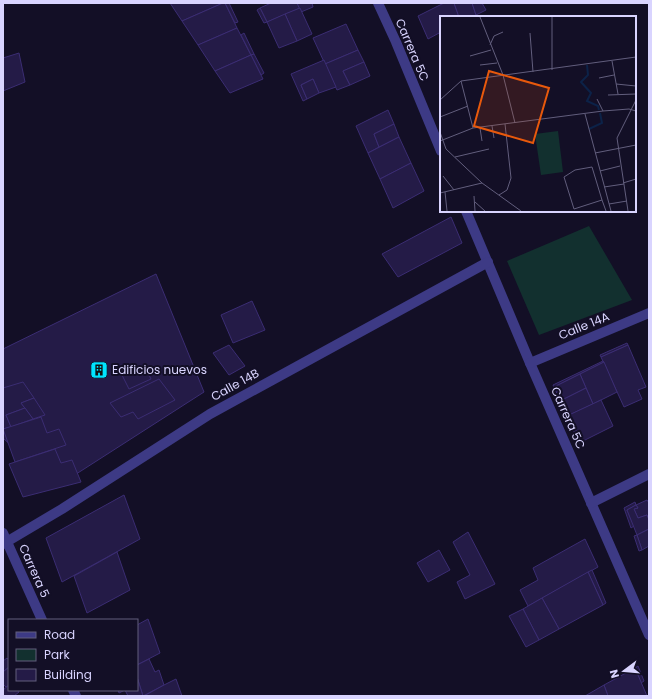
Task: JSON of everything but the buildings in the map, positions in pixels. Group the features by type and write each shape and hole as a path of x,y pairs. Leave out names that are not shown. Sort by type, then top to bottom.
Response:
{"street":[{"name":"Carrera 5C","path":"378,3 396,42 440,149"},
{"name":"Carrera 5C","path":"466,212 591,503 646,620 649,635"},
{"name":"Calle 14B","path":"4,540 62,509 210,414 488,262"},
{"name":"Calle 14A","path":"530,363 649,313"},
{"path":"591,503 649,474"},
{"name":"Carrera 5","path":"4,540 42,619"}],"green space":[{"path":"589,226 632,300 539,335 507,261"}],"place":[{"name":"Edificios nuevos","path":"99,370"}]}
